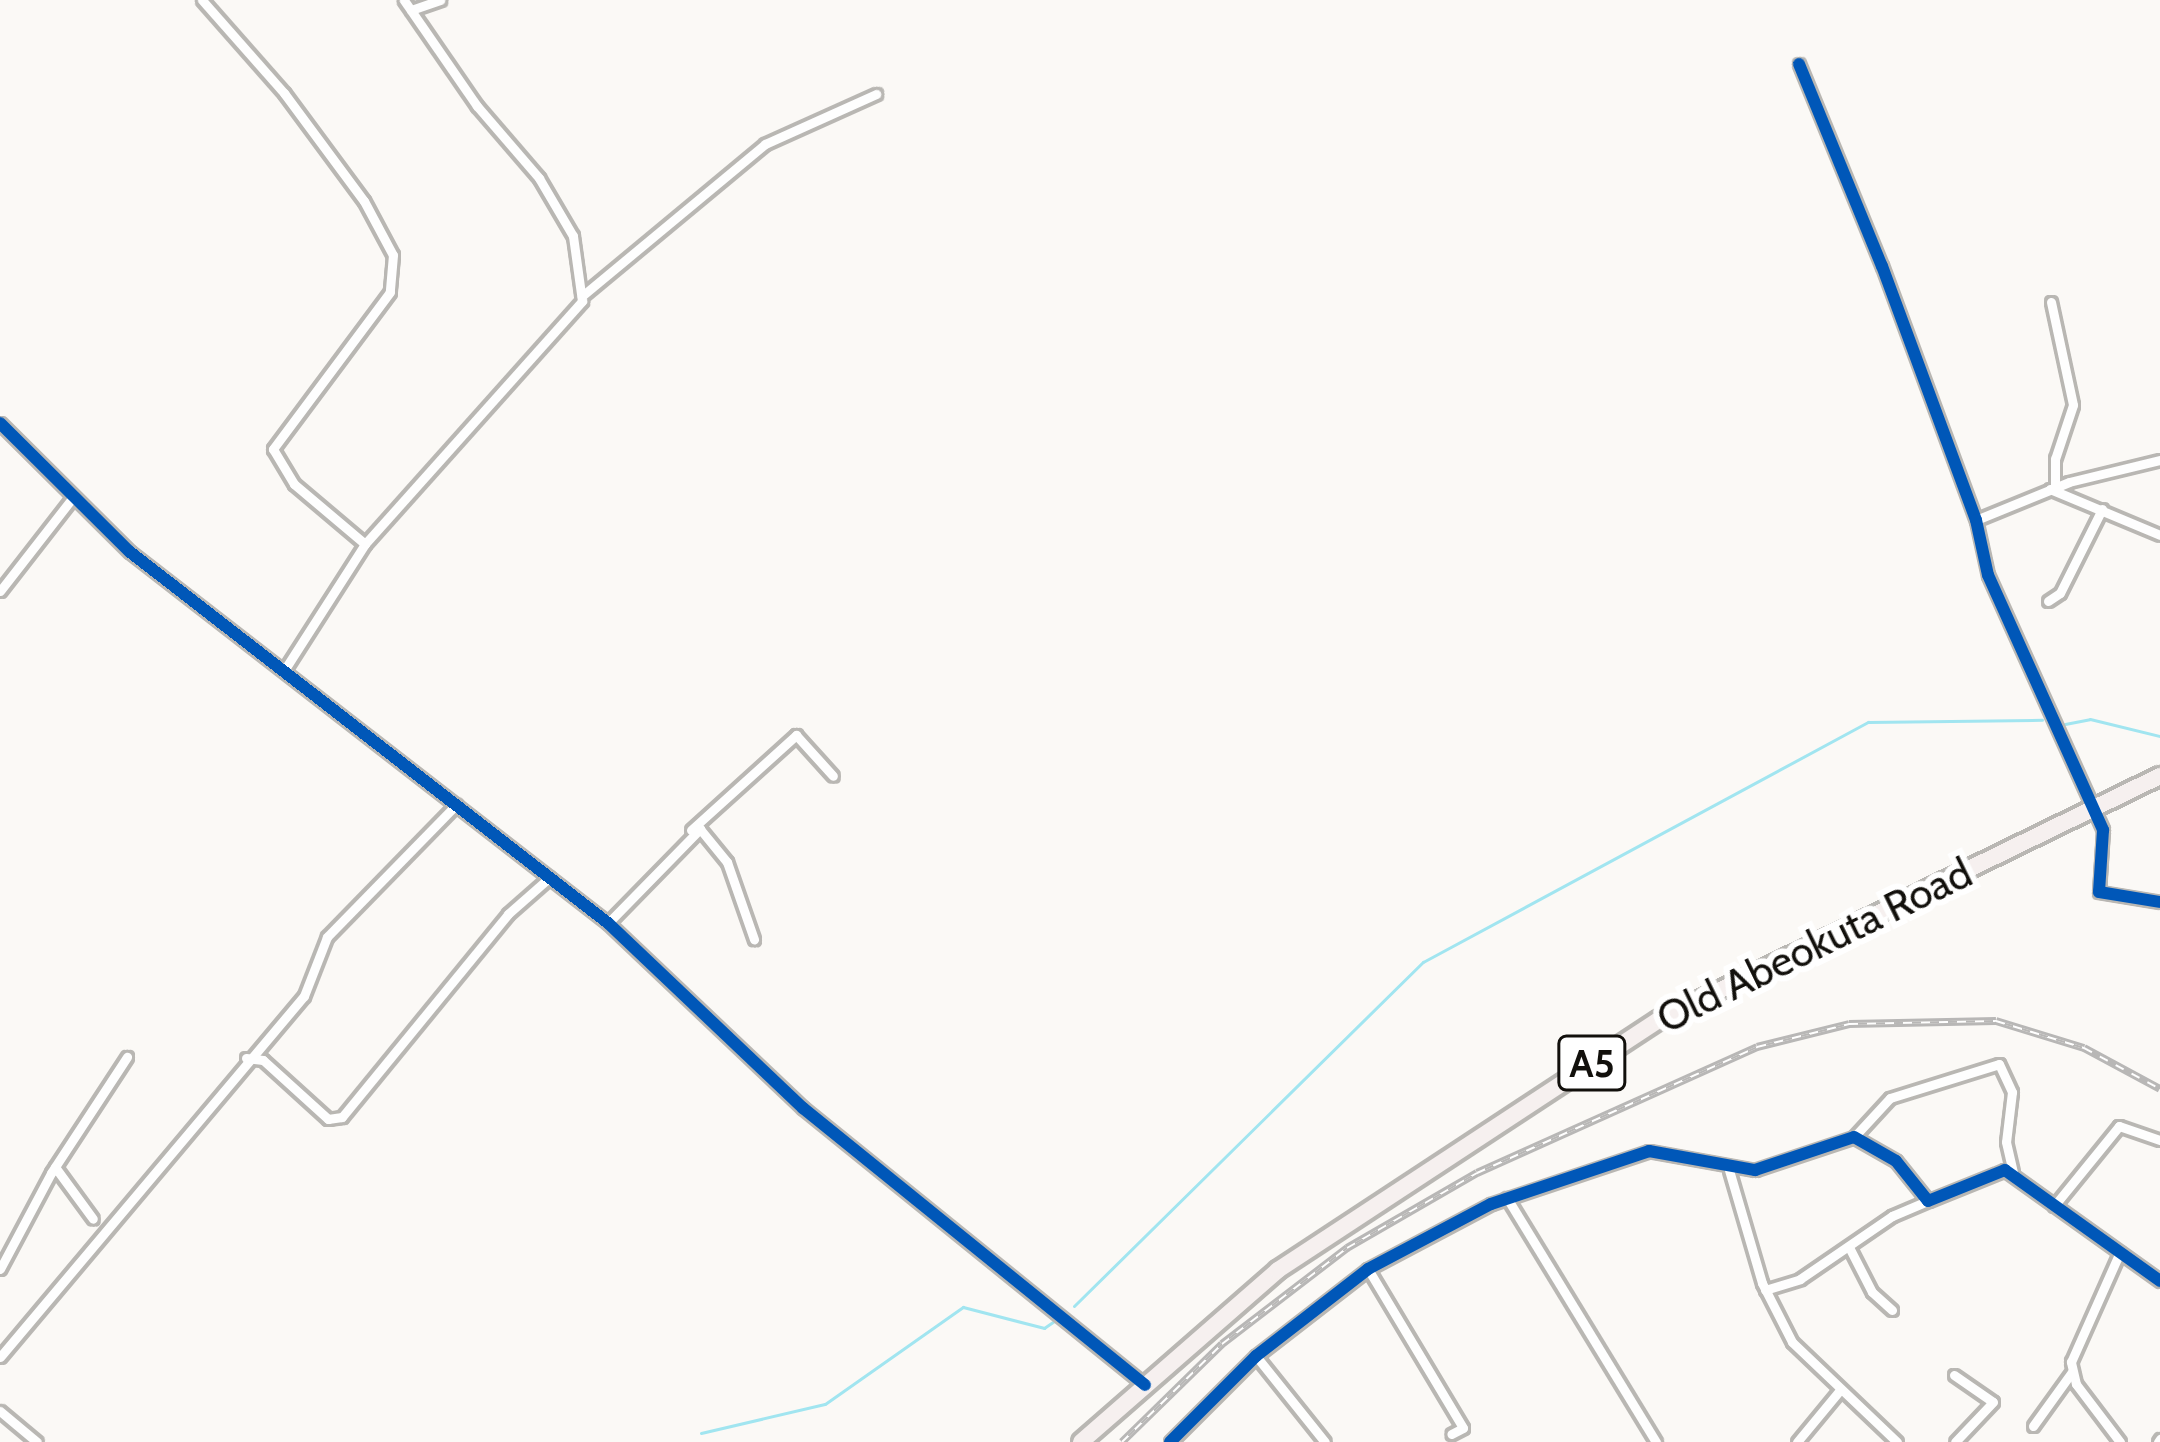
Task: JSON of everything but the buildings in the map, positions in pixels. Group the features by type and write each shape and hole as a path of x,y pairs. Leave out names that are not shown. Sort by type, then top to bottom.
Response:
{"highway":[{"name":"Old Abeokuta Road","path":"1081,1442 1277,1270 1659,1020 2160,776"}],"street":[{"path":"202,0 284,93 364,201 393,255 390,292 273,449 279,469 364,544"},
{"path":"440,0 408,5 539,178 572,236 582,296"},
{"path":"1799,64 1976,520 1988,575 2093,807 2104,839 2099,892 2160,902"},
{"path":"285,669 364,544 574,315 582,296 765,144 875,94"},
{"path":"2051,302 2073,405 2054,459 2052,488"},
{"path":"0,423 70,501 608,923 803,1108 1145,1384"},
{"path":"1976,520 2052,488 2160,460"},
{"path":"2052,488 2160,535"},
{"path":"0,591 70,501"},
{"path":"2048,601 2102,509"},
{"path":"608,923 692,830 796,735 832,776"},
{"path":"0,1357 246,1058 309,989 327,937 456,806"},
{"path":"692,830 719,845 754,939"},
{"path":"246,1058 263,1060 328,1119 342,1117 508,914 549,878"},
{"path":"0,1269 55,1167 127,1057"},
{"path":"1170,1442 1256,1357 1368,1269 1507,1198 1649,1151 1729,1170 1755,1170 1854,1137 1890,1098 1999,1064 2012,1092 2006,1142 2013,1172"},
{"path":"2054,1206 2119,1126 2160,1140"},
{"path":"1854,1137 1896,1161 1928,1201"},
{"path":"55,1167 93,1219"},
{"path":"1729,1170 1765,1290 1792,1342 1897,1442"},
{"path":"1765,1290 1850,1249 1892,1216 1994,1171 2013,1172 2160,1281"},
{"path":"1507,1198 1656,1442"},
{"path":"1850,1249 1872,1292 1892,1310"},
{"path":"2033,1426 2072,1372 2120,1252"},
{"path":"1368,1269 1463,1428 1451,1434"},
{"path":"1256,1357 1325,1442"},
{"path":"2072,1372 2120,1442"},
{"path":"1954,1375 1993,1398 1955,1442"},
{"path":"1797,1442 1840,1390"},
{"path":"0,1411 34,1441"}],"waterway":[{"path":"2065,724 2090,719 2160,736"},
{"path":"1074,1306 1423,962 1868,722 2042,720"},
{"path":"701,1433 825,1404 963,1307 1044,1328 1053,1322"}],"railway":[{"path":"1122,1442 1222,1344 1347,1248 1477,1173 1757,1047 1849,1024 1996,1021 2084,1048 2160,1089"}],"cycle path":[{"path":"1799,64 1882,266 1976,520 1988,575 2103,830 2099,892 2160,902"},
{"path":"0,423 130,552 608,923 803,1108 1145,1385"},
{"path":"1170,1442 1256,1356 1368,1269 1491,1204 1649,1151 1755,1170 1854,1137 1896,1161 1928,1201 2005,1170 2160,1281"}]}
